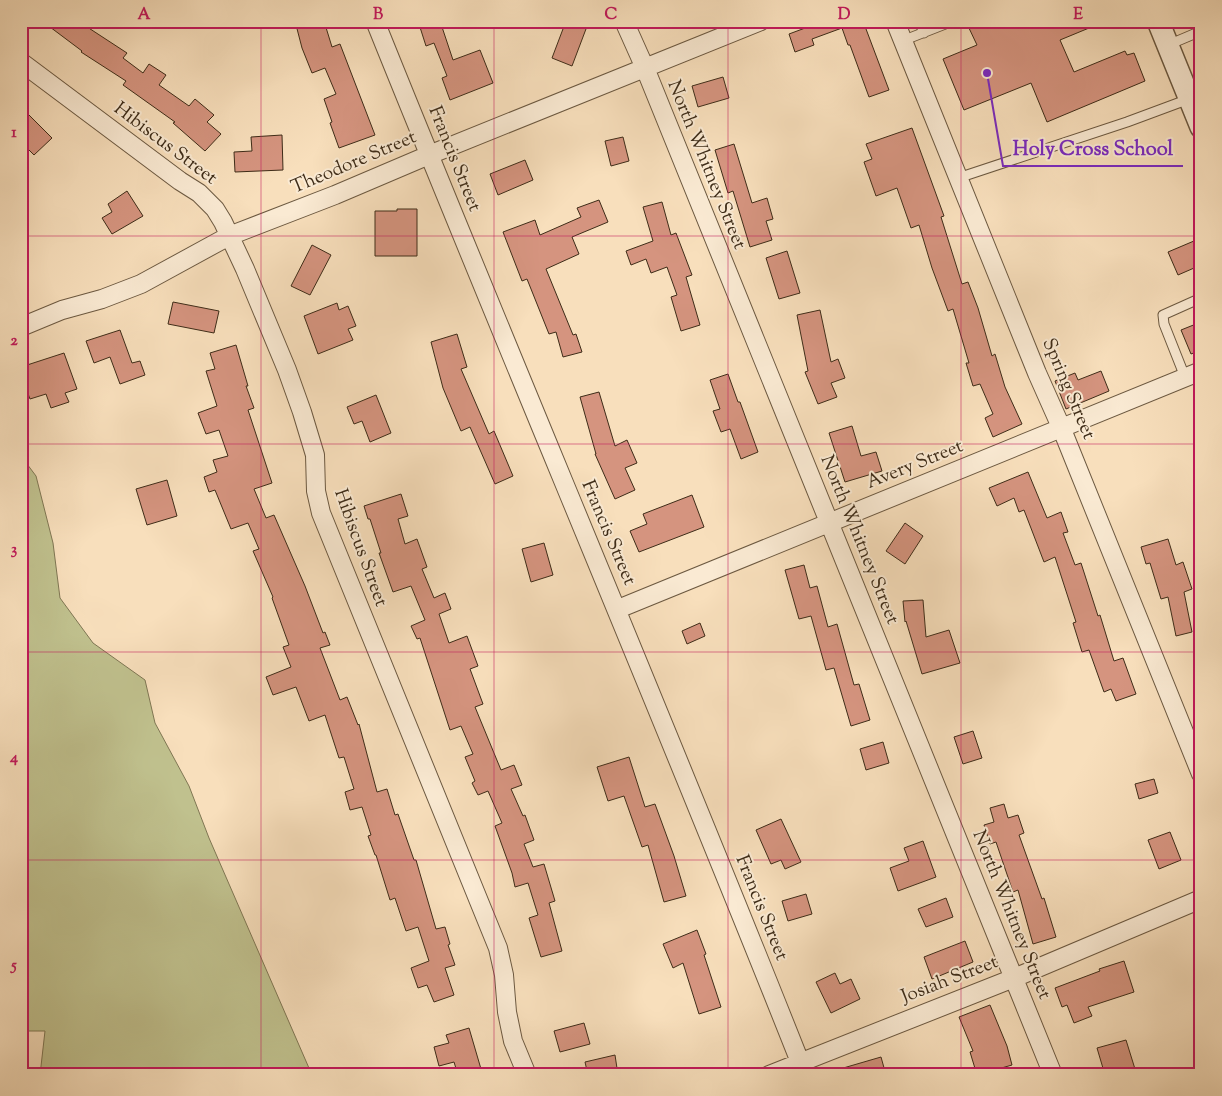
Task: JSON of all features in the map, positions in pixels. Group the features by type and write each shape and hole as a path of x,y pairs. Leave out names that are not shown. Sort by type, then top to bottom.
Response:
{"street":[{"name":"Francis Street","path":"375,21 530,402 618,609 797,1067"},
{"name":"North Whitney Street","path":"624,21 645,68 1053,1075"},
{"name":"Theodore Street","path":"21,326 62,310 102,299 141,284 229,236 335,195 761,21"},
{"name":"Spring Street","path":"894,21 1201,774"},
{"path":"1158,21 1192,91 1201,127"},
{"name":"Hibiscus Street","path":"21,62 180,181 199,193 215,209 229,236 245,269 287,370 302,412 314,455 316,492 321,513 498,948 504,975 507,1012 513,1041 527,1075"},
{"name":"Avery Street","path":"618,609 1193,374"},
{"name":"Josiah Street","path":"769,1075 797,1067 1201,899"}],"lane":[{"path":"919,21 924,33"},
{"path":"902,41 953,21"},
{"path":"1168,45 1201,31"},
{"path":"958,178 1127,122 1192,91"},
{"path":"1193,374 1164,324 1163,315 1201,298"}],"green space":[{"path":"21,456 36,476 53,543 60,598 93,643 145,680 155,723 189,786 209,838 312,1075 40,1075 45,1031 21,1031"}],"building":[{"path":"42,21 78,21 127,53 123,58 143,73 149,64 166,75 159,85 189,106 195,99 214,115 207,122 221,134 205,151 173,123 175,122 123,85 126,81 81,52"},
{"path":"295,21 324,21 332,47 340,44 375,135 339,148 324,99 336,94 325,68 312,73 302,48"},
{"path":"418,21 440,21 453,60 480,50 493,83 450,100 442,78 447,76 434,43 426,46"},
{"path":"566,21 589,21 572,66 552,58"},
{"path":"824,21 863,21 889,90 869,97 842,28 812,39 814,45 795,52 789,34"},
{"path":"980,21 1106,21 1060,40 1074,72 1125,51 1127,55 1134,53 1145,81 1047,122 1031,83 964,110 943,59 977,45 968,26"},
{"path":"723,77 729,98 698,107 692,86"},
{"path":"21,107 52,138 34,155 21,142"},
{"path":"912,128 944,216 941,217 962,284 968,282 992,356 995,354 1005,387 1022,424 993,437 985,418 993,414 980,384 973,386 966,363 969,363 953,309 948,311 919,225 911,228 897,188 876,196 864,162 872,159 866,144"},
{"path":"282,135 283,170 235,172 234,152 252,151 251,137"},
{"path":"623,137 629,161 611,166 605,141"},
{"path":"734,144 752,203 767,198 773,219 766,221 772,240 750,247 733,191 728,193 715,150"},
{"path":"525,160 533,180 498,195 490,174"},
{"path":"127,191 143,216 112,234 102,218 112,212 108,204"},
{"path":"599,200 608,222 572,237 579,254 546,269 573,335 576,334 582,352 563,357 556,332 549,334 527,279 522,281 503,232 535,220 540,235 581,217 577,208"},
{"path":"662,202 671,235 676,233 692,275 686,277 700,325 681,331 671,297 677,295 667,267 651,273 646,259 631,265 626,251 653,241 643,207"},
{"path":"397,209 417,209 417,256 375,256 375,211 397,211"},
{"path":"1201,238 1201,265 1178,275 1168,252"},
{"path":"312,245 331,255 310,295 291,286"},
{"path":"787,251 800,293 779,299 766,258"},
{"path":"173,302 219,311 214,333 168,324"},
{"path":"337,303 339,310 348,306 356,326 348,329 353,340 318,354 304,316"},
{"path":"820,310 831,362 838,359 845,378 831,383 837,397 818,404 805,372 808,371 797,315"},
{"path":"1201,322 1201,350 1191,354 1181,330"},
{"path":"120,330 132,363 140,361 145,375 120,384 110,357 94,363 86,341"},
{"path":"457,334 467,367 461,369 489,434 494,431 513,476 495,484 470,427 461,431 443,388 431,342"},
{"path":"236,345 248,386 246,386 254,408 248,410 272,483 254,489 266,518 274,515 323,633 325,632 330,645 320,648 340,700 347,697 359,724 377,792 387,789 395,815 398,814 414,860 416,860 436,929 445,927 450,944 448,945 455,965 445,968 454,995 434,1002 427,985 418,988 411,968 429,961 418,927 406,931 395,898 390,900 368,836 371,835 362,807 350,810 345,792 354,789 344,757 339,758 325,715 309,721 296,687 273,695 266,677 291,667 283,647 289,645 273,597 253,551 259,549 248,523 231,529 215,490 209,492 204,477 217,472 213,460 228,456 219,430 206,434 198,413 217,406 206,371 215,369 210,353"},
{"path":"64,353 77,389 65,393 69,402 51,408 46,394 30,399 21,375 21,367"},
{"path":"1101,371 1109,391 1066,409 1055,381 1075,373 1078,380"},
{"path":"728,374 758,452 741,459 730,429 721,432 713,411 720,409 710,380"},
{"path":"599,392 615,446 627,440 637,463 625,468 635,490 615,499 595,454 580,397"},
{"path":"376,395 391,433 370,442 362,421 354,424 347,407"},
{"path":"852,426 861,456 876,452 882,471 845,482 829,433"},
{"path":"1028,472 1047,518 1061,512 1068,532 1063,533 1075,565 1081,563 1114,661 1123,658 1136,694 1116,701 1111,689 1104,692 1089,650 1082,652 1073,623 1076,622 1055,557 1044,562 1024,510 1019,512 1014,498 997,506 989,488"},
{"path":"167,480 177,516 147,525 136,489"},
{"path":"401,494 408,516 398,519 405,544 417,539 427,567 422,569 434,598 445,593 451,609 439,614 449,643 467,636 478,666 470,669 483,704 475,707 501,770 514,765 522,785 511,789 523,816 525,815 534,840 524,844 533,867 544,864 555,901 549,903 562,951 541,957 529,918 538,915 528,883 515,887 512,873 495,826 502,823 488,791 478,795 472,783 475,781 465,757 473,754 461,726 450,730 420,638 417,639 411,626 425,620 411,586 393,592 379,553 381,553 364,506"},
{"path":"692,495 704,527 639,552 630,531 647,524 643,514"},
{"path":"905,523 923,536 905,564 886,551"},
{"path":"1168,539 1176,565 1183,562 1192,589 1184,592 1192,632 1176,636 1168,597 1161,599 1150,563 1146,564 1141,547"},
{"path":"544,543 553,575 531,582 522,549"},
{"path":"804,565 810,588 817,586 828,627 837,624 854,685 859,684 870,720 851,726 834,668 826,670 811,616 799,619 785,570"},
{"path":"923,600 926,637 949,630 960,663 922,674 905,622 903,601"},
{"path":"700,623 705,636 687,644 682,631"},
{"path":"973,731 982,758 963,764 954,737"},
{"path":"883,742 889,763 866,770 860,749"},
{"path":"629,757 645,807 655,804 686,896 664,902 648,845 642,847 624,796 608,801 597,767"},
{"path":"1154,779 1158,793 1139,799 1135,784"},
{"path":"1004,804 1008,818 1018,815 1024,833 1019,835 1042,899 1044,898 1056,937 1033,944 1018,890 1013,892 996,842 990,844 984,825 994,822 990,808"},
{"path":"781,819 801,862 785,869 781,860 771,864 756,830"},
{"path":"1170,832 1181,860 1159,869 1148,840"},
{"path":"923,841 936,877 898,891 890,868 909,861 904,848"},
{"path":"806,894 812,914 788,921 782,901"},
{"path":"946,898 953,917 926,927 918,909"},
{"path":"697,930 721,1007 699,1014 683,963 673,968 663,944"},
{"path":"965,941 973,962 932,979 924,957"},
{"path":"1124,961 1134,992 1088,1007 1092,1016 1074,1023 1067,1005 1062,1007 1055,988 1100,971 1099,969"},
{"path":"835,973 840,984 851,979 860,999 831,1013 816,982"},
{"path":"990,1005 1007,1046 1012,1065 977,1075 970,1052 973,1051 959,1017"},
{"path":"584,1023 590,1044 560,1052 554,1031"},
{"path":"469,1028 481,1069 458,1075 454,1062 439,1066 434,1047 449,1043 446,1035"},
{"path":"1126,1040 1135,1069 1116,1075 1105,1075 1097,1048"},
{"path":"615,1055 618,1075 588,1075 585,1062"},
{"path":"881,1057 886,1075 834,1075 833,1071"}],"place":[{"name":"Holy Cross School","path":"987,73"}]}
